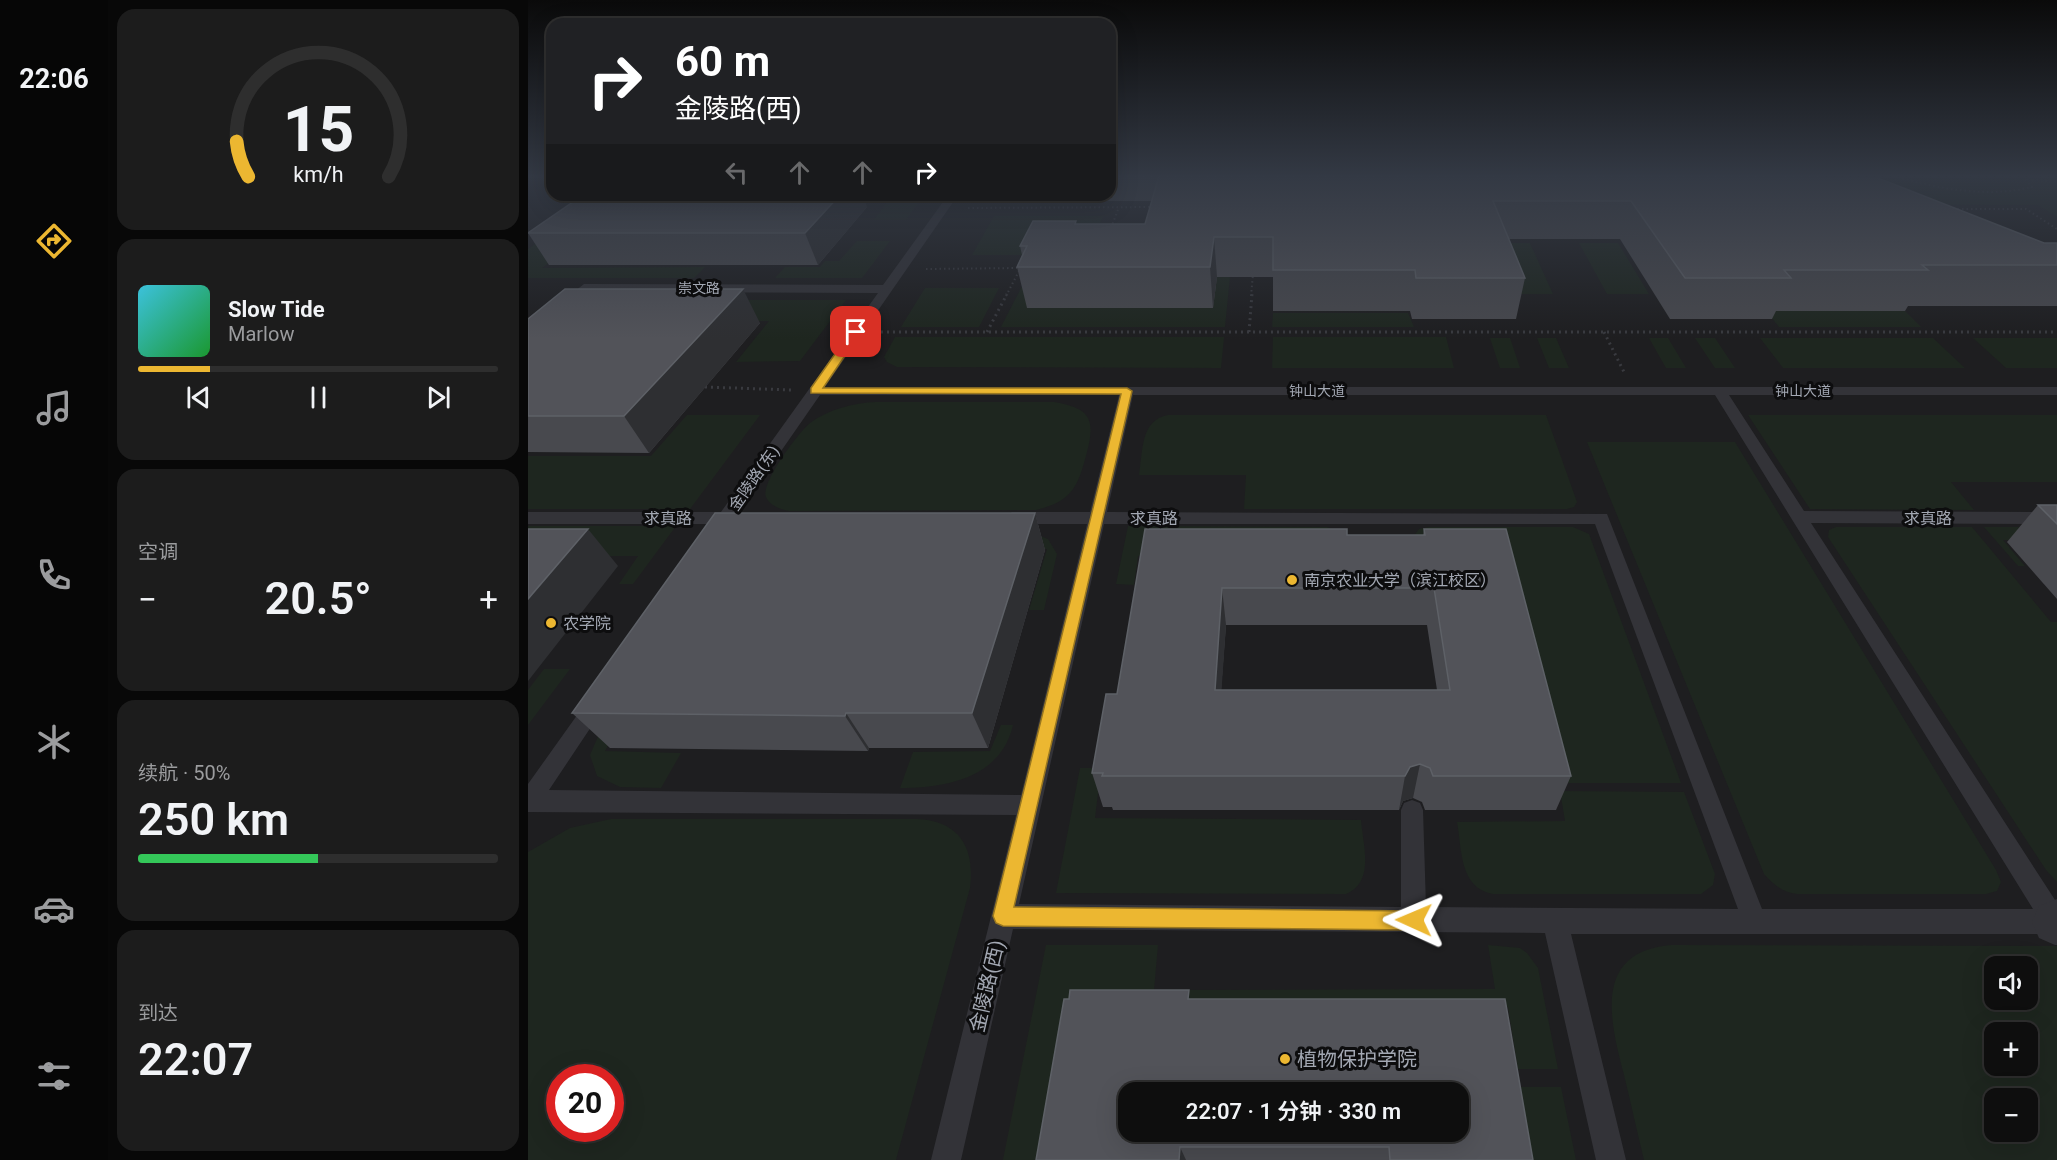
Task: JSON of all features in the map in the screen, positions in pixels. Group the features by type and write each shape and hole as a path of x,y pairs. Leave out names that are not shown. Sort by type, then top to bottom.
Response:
{"lane":[{"path":"815,391 928,230"},
{"name":"崇文路","path":"528,334 584,288 887,289"},
{"name":"钟山大道","path":"815,391 2057,391"},
{"name":"金陵路(东)","path":"712,538 815,391"},
{"name":"金陵路(西)","path":"945,1160 1127,391"},
{"path":"1719,391 2056,922"},
{"name":"求真路","path":"1799,517 2057,518"},
{"name":"求真路","path":"528,518 748,518"},
{"name":"求真路","path":"990,518 1601,518 1755,922"},
{"path":"529,801 604,693"},
{"path":"529,801 1030,805"},
{"path":"1412,810 1414,920"},
{"path":"1003,916 1555,921 2056,922"},
{"path":"1555,921 1611,1160"}],"path":[{"path":"1108,237 1111,230"},
{"path":"987,332 1024,263"},
{"path":"1249,332 1254,264"},
{"path":"900,269 1021,268"},
{"path":"856,332 2057,332"},
{"path":"1604,332 1634,391"},
{"path":"705,387 815,391"}],"shaded area":[{"name":"南京农业大学（滨江校区）","path":"528,230 2057,230 2057,1160 528,1160"},
{"path":"986,230 1098,230 1089,255 972,255"},
{"path":"541,240 578,240 542,268 705,267 694,278 528,278 528,249"},
{"path":"857,241 890,241 862,278 775,278 785,267 820,267 825,261 839,261"},
{"path":"1492,243 1530,243 1553,294 1511,294"},
{"path":"1579,243 1618,243 1649,294 1607,294"},
{"path":"1217,277 1230,277 1225,327 1001,327 1025,280 1027,308 1074,308 1082,286 1165,308 1212,308"},
{"path":"925,288 999,288 979,327 901,327"},
{"path":"596,300 846,300 800,361 736,362 769,321 584,321"},
{"path":"1766,311 1905,311 1921,327 1779,327"},
{"path":"1273,313 1408,313 1414,327 1272,327"},
{"path":"895,337 1224,338 1221,368 897,367 887,362 884,357"},
{"path":"1273,337 1446,337 1454,368 1272,368"},
{"path":"1490,338 1510,338 1520,368 1500,368"},
{"path":"1537,338 1556,338 1569,368 1549,368"},
{"path":"1649,338 1668,338 1686,368 1666,368"},
{"path":"1695,338 1715,338 1735,368 1715,368"},
{"path":"1760,338 1933,338 1965,368 1783,368"},
{"path":"1973,338 2057,338 2057,368 2006,368"},
{"path":"876,402 1054,402 1066,404 1082,411 1087,416 1091,431 1090,440 1077,483 1072,490 1058,502 1036,510 789,511 770,503 766,497 766,490 774,470 810,423 842,408"},
{"path":"687,415 760,415 690,509 528,509 528,456 651,456"},
{"path":"1168,415 1546,415 1577,502 1574,507 1567,509 1244,509 1246,475 1139,475 1144,438 1152,423"},
{"path":"1748,415 2057,415 2057,482 1951,482 1974,510 1810,509"},
{"path":"1587,442 1735,442 1996,870 2001,882 1997,891 1986,894 1797,894 1787,892 1764,874"},
{"path":"528,526 676,526 633,584 619,584 638,556 528,556"},
{"path":"1128,526 1327,527 1338,531 1236,554 1138,556 1134,585 1116,584"},
{"path":"1429,527 1573,527 1589,534 1681,783 1556,783 1414,536 1419,529"},
{"path":"1836,527 1972,527 2051,622 2057,622 2057,882 2046,870 1828,537 1829,530"},
{"path":"1984,527 2057,527 2057,540 2003,540 2025,566 2018,566"},
{"path":"1022,529 1048,539 1057,554 1044,610 1029,610 1047,549 952,549"},
{"path":"544,669 570,669 528,725 528,690"},
{"path":"603,725 620,725 605,751 681,753 661,788 620,787 597,776 590,755"},
{"path":"1001,725 1013,725 1007,743 997,757 984,768 953,782 935,786 900,788 913,752 990,751"},
{"path":"1080,768 1101,768 1095,818 1361,820 1365,862 1361,881 1346,894 1056,893"},
{"path":"1560,791 1684,792 1715,874 1713,885 1701,894 1493,894 1474,884 1464,866 1457,822 1565,821"},
{"path":"611,819 917,819 932,821 954,831 962,839 967,849 971,874 970,888 896,1160 528,1160 528,852 570,828"},
{"path":"1046,945 1158,945 1154,990 1495,989 1488,945 1520,948 1527,953 1538,968 1558,1069 1518,1069 1508,1007 1073,1013 1048,1160 1003,1160"},
{"path":"1671,945 2057,946 2057,1160 1644,1160 1614,1033 1612,1012 1613,992 1618,975 1628,961 1646,950"},
{"path":"1520,1087 1561,1087 1576,1160 1532,1160"}],"building":[{"path":"532,230 808,230 805,233 528,233"},
{"path":"1028,230 1505,230 1525,278 1416,278 1415,270 1273,270 1273,237 1214,237 1210,267 1017,267 1027,246 1020,246"},
{"path":"1651,230 2011,230 2044,243 2057,243 2057,265 1922,265 1928,270 1784,270 1791,278 1685,278"},
{"path":"565,289 743,289 624,416 528,416 528,319"},
{"path":"2038,505 2057,505 2057,524"},
{"path":"715,513 1035,513 972,713 846,713 845,716 572,713"},
{"path":"528,529 588,529 528,599"},
{"path":"1145,529 1347,529 1347,535 1425,535 1424,529 1506,529 1571,776 1433,776 1430,768 1420,764 1410,767 1405,776 1102,776 1103,773 1092,773 1106,694 1117,694","holes":["1222,588 1434,588 1450,690 1215,690"]},
{"name":"植物保护学院","path":"1070,990 1189,990 1188,999 1505,999 1533,1160 1390,1160 1389,1147 1180,1147 1179,1160 1036,1160 1064,999 1069,999"}],"place":[{"name":"南京农业大学（滨江校区）","path":"1292,580"},
{"name":"农学院","path":"551,623"},
{"name":"植物保护学院","path":"1285,1059"}],"route":[{"path":"856,332 815,391 1127,391 1003,916 1414,920"}]}
